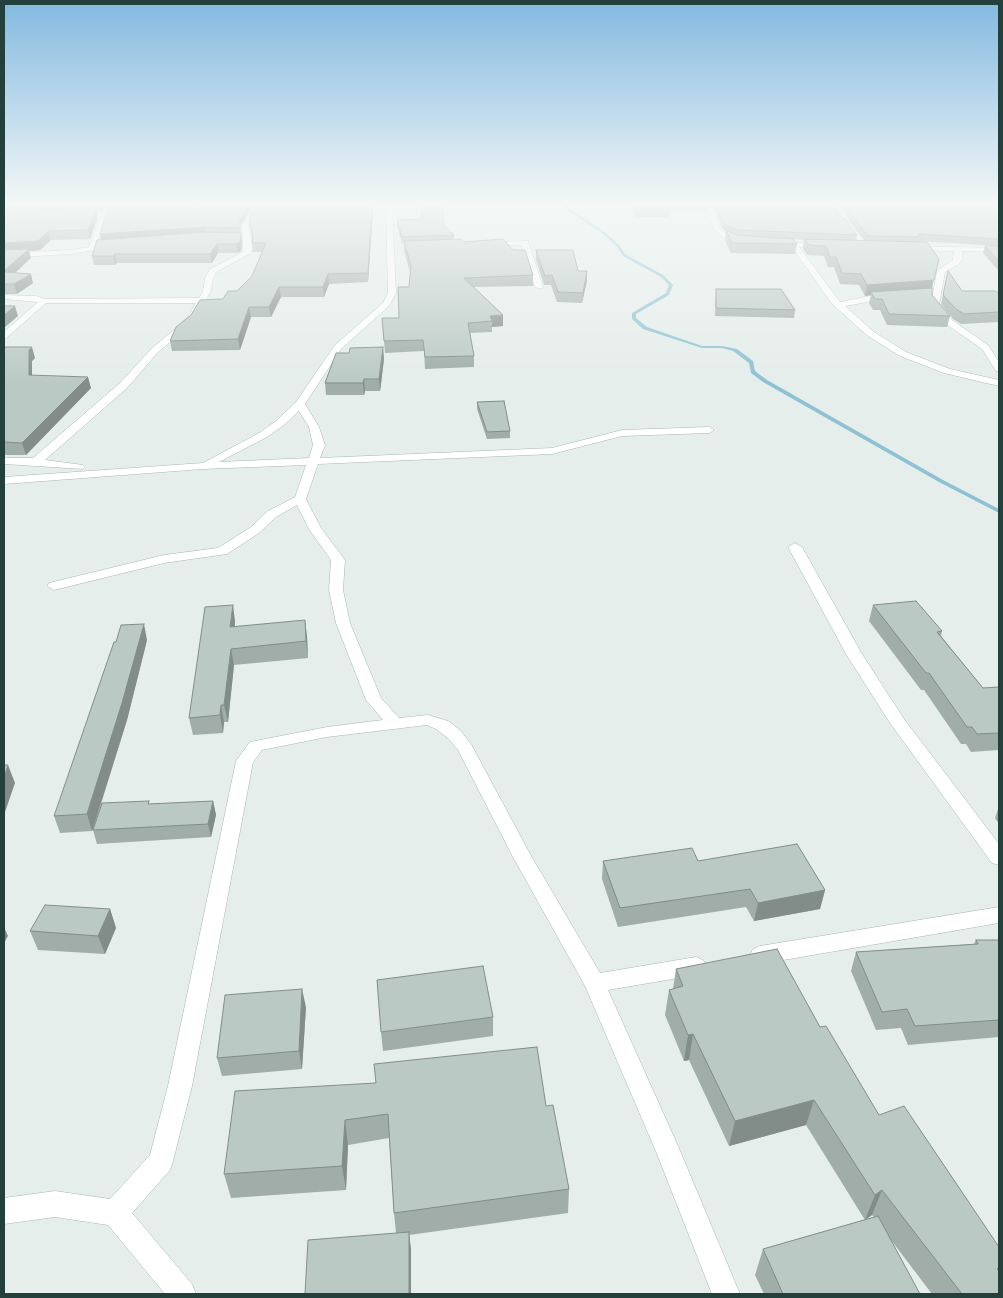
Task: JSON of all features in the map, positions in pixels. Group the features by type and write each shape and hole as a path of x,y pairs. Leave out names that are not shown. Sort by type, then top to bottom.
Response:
{"street":[{"path":"36,462 124,385 155,350 189,322 207,291 209,278 213,271 229,263"},
{"path":"202,466 262,435 280,423 300,404 338,348 386,304 392,293 394,263"},
{"path":"531,263 539,287"},
{"path":"807,263 839,305 872,334 903,354 947,371 999,383"},
{"path":"955,263 941,271 935,305 943,316 975,342 985,347 999,369"},
{"path":"927,295 936,294"},
{"path":"839,305 870,298 898,296"},
{"path":"4,297 36,298 44,301 202,300"},
{"path":"4,337 44,301"},
{"path":"54,586 164,558 196,556 222,550 255,530 272,514 300,499 319,445 314,427 300,404"},
{"path":"4,480 202,466 552,452 622,433 709,430"},
{"path":"4,462 36,462 118,472"},
{"path":"300,499 316,529 338,560 336,590 343,623 374,700 395,724"},
{"path":"795,548 854,654 898,723 999,858"},
{"path":"115,1213 161,1161 180,1086 245,761 256,746 327,732 428,720 442,725 454,734 465,748 522,857 594,983 669,1154 726,1294"},
{"path":"594,983 999,915"},
{"path":"4,1210 55,1204 115,1213 182,1294"}],"building":[{"path":"4,263 14,263 4,271"},
{"path":"258,263 369,263 368,273 328,274 323,287 279,287 269,307 249,307 238,339 170,341 176,327 191,315 200,300 223,299 228,291 237,291 252,276"},
{"path":"410,263 529,263 533,275 464,278 503,315 490,316 492,321 468,323 474,356 425,357 423,340 384,341 382,318 399,318 398,287 409,287"},
{"path":"540,263 576,263 578,271 587,271 583,293 558,292 552,275 545,276"},
{"path":"838,263 938,263 934,280 867,285 861,274 842,273"},
{"path":"948,271 962,291 996,291 999,294 999,312 964,314 956,309 943,295"},
{"path":"4,272 31,274 14,284 4,284"},
{"path":"932,288 932,295 950,316 889,314 882,299 875,299 871,292"},
{"path":"716,289 781,289 795,310 716,308"},
{"path":"4,306 15,306 4,315"},
{"path":"4,347 32,347 29,350 29,375 88,377 22,443 4,442"},
{"path":"383,347 379,379 364,379 363,383 325,383 336,353 349,353 350,348"},
{"path":"504,401 510,431 487,432 477,402"},
{"path":"916,601 942,631 937,632 983,688 999,687 999,733 977,734 972,727 967,727 929,673 926,673 873,605"},
{"path":"233,605 230,627 305,620 306,641 231,649 224,705 221,705 220,715 189,718 205,607"},
{"path":"144,624 122,703 87,814 54,816 121,625"},
{"path":"4,765 8,765 4,778"},
{"path":"149,801 148,804 213,801 208,824 93,830 102,803"},
{"path":"797,844 825,890 758,903 750,889 620,908 603,861 692,848 698,861"},
{"path":"45,905 110,909 98,936 30,931"},
{"path":"976,940 999,940 999,1020 915,1026 907,1009 882,1012 856,952 978,944"},
{"path":"777,949 820,1027 826,1026 879,1115 904,1106 999,1247 999,1268 997,1269 999,1271 999,1294 962,1294 882,1190 875,1195 814,1100 735,1121 693,1034 688,1035 669,990 683,986 676,969"},
{"path":"483,966 493,1017 381,1032 377,980"},
{"path":"302,989 299,1051 217,1058 225,995"},
{"path":"537,1047 546,1106 553,1105 569,1189 394,1213 388,1114 345,1120 342,1166 224,1174 235,1091 376,1083 374,1064"},
{"path":"878,1216 920,1294 783,1294 763,1249"},
{"path":"409,1232 409,1294 305,1294 308,1240"}],"waterway":[{"path":"638,263 662,276 671,285 668,294 634,313 634,318 645,328 702,347 722,347 735,350 751,362 753,372 765,381 941,481 999,511"}]}
